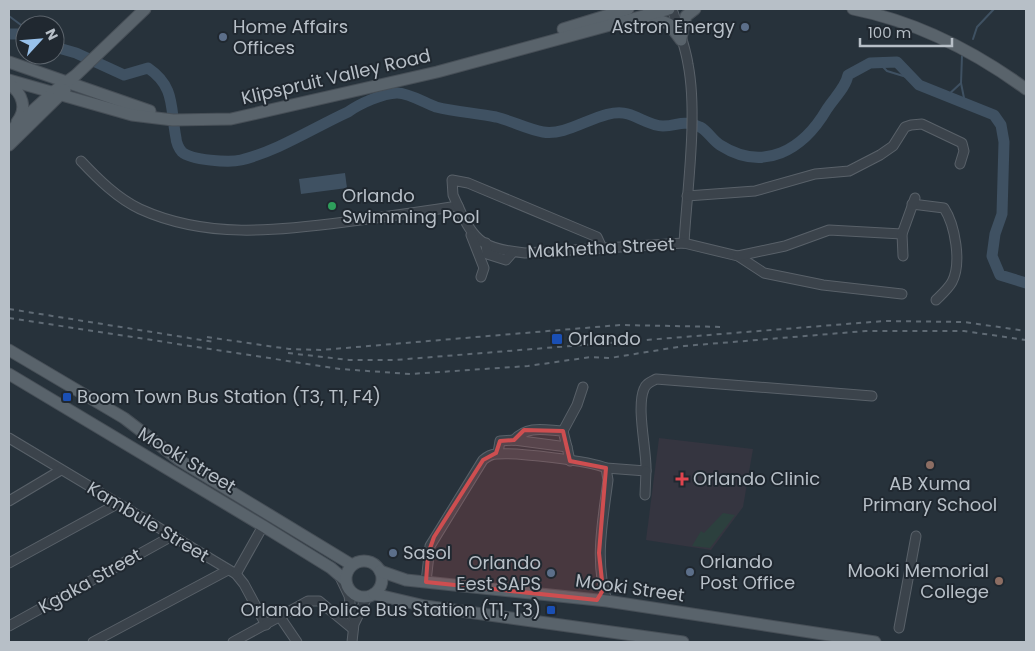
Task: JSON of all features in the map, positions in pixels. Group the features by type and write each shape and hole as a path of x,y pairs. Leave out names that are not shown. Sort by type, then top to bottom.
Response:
{"main road":[{"path":"10,130 74,78 145,9"},
{"name":"Klipspruit Valley Road","path":"201,117 262,107 421,70 628,9"},
{"name":"Klipspruit Valley Road","path":"9,80 132,115 245,117 378,86 670,9"},
{"path":"681,39 686,16 695,9"},
{"path":"854,9 904,22 959,45 994,65 1026,89"},
{"path":"879,9 899,14 973,45 1026,80"},
{"path":"646,15 670,24 681,39"},
{"name":"Klipspruit Valley Road","path":"9,62 50,76 74,78 92,91 159,116"},
{"path":"50,76 84,80 92,91"},
{"path":"9,84 18,92 23,106 20,118 10,130"},
{"path":"9,145 46,110 56,94"},
{"path":"46,110 60,104 70,104 116,114 132,115"},
{"name":"Mooki Street","path":"9,350 124,418 179,460 354,563"},
{"name":"Mooki Street","path":"9,374 263,526 341,577"},
{"path":"370,596 382,582 380,571 368,561 354,563 341,577 353,594 635,640 683,642"},
{"name":"Mooki Street","path":"380,571 406,580 602,597 875,642"}],"street":[{"path":"670,9 688,63 692,112 684,243"},
{"path":"686,196 761,190 815,174 849,171 880,156 893,146 905,127 917,124 962,143 964,151 960,164"},
{"path":"81,161 98,179 138,208 174,222 202,228 242,231 282,230 458,206"},
{"name":"Makhetha Street","path":"602,248 597,237 468,183 452,180 453,194 472,235 486,243 513,252 525,253 684,243 738,256"},
{"path":"903,256 902,234 913,201 944,208 953,228 956,264 953,280 936,300"},
{"path":"467,227 484,268 481,277"},
{"path":"738,256 785,246 829,230 902,234"},
{"path":"738,256 764,274 824,285 902,294"},
{"path":"645,495 646,472 642,433 643,392 648,383 656,379 872,396"},
{"path":"570,461 563,431 583,387"},
{"path":"514,440 522,432 529,429 563,431"},
{"name":"Kambule Street","path":"9,438 232,572 244,584 266,624"},
{"path":"498,454 500,441 514,440 567,447"},
{"path":"426,582 428,554 434,537 488,455 498,454 570,461 606,468 646,472"},
{"path":"602,597 599,553 608,480 606,468"},
{"path":"9,501 61,470"},
{"path":"9,563 117,504"},
{"path":"93,642 232,572 263,526"},
{"name":"Kgaka Street","path":"9,626 172,536"},
{"path":"900,628 916,536"},
{"path":"341,577 349,596 353,623"},
{"path":"352,642 353,594"},
{"path":"353,623 370,596"},
{"path":"233,642 308,601 319,601 353,623"},
{"path":"280,617 297,642"}],"highlighted area":[{"path":"524,430 563,431 570,461 606,468 599,553 603,590 597,600 426,582 428,554 434,537 483,460 496,453 500,441 514,440"}],"shaded area":[{"path":"659,438 753,449 743,507 711,550 646,540"}],"green space":[{"path":"723,513 735,515 710,548 692,546 701,531 704,533"}],"water":[{"path":"345,173 347,188 301,194 299,179"}],"waterway":[{"path":"973,39 977,27 994,9"},
{"path":"9,16 15,20"},
{"path":"9,34 15,34"},
{"path":"65,50 124,75 148,68 157,75 168,91 177,141 181,151 193,157 228,161 241,160 268,151 365,102 391,93 402,93 412,96 436,107 496,117 543,132 564,130 597,117 618,113 628,114 659,126 688,123 700,127 717,143 736,153 752,157 767,157 781,153 794,146 806,136 842,88 848,75 870,63 897,62 919,85 994,115 1001,125 1004,142 1002,214 995,234 992,256 1000,275 1026,283"},
{"path":"962,56 961,83 965,103"},
{"path":"878,62 887,71 913,79"},
{"path":"947,96 961,83"}],"railway":[{"path":"9,309 214,342"},
{"path":"9,318 340,369 410,374 528,366 591,357 610,358 684,346 866,331 964,331 1026,340"},
{"path":"288,353 349,360 395,360 884,321 964,322 1026,331"},
{"path":"207,337 289,349 321,350 620,325 725,327"}],"place":[{"name":"Astron Energy","path":"745,27"},
{"name":"Home Affairs Offices","path":"223,37"},
{"name":"Orlando Swimming Pool","path":"332,206"},
{"name":"Orlando","path":"557,339"},
{"name":"Boom Town Bus Station (T3, T1, F4)","path":"67,397"},
{"name":"AB Xuma Primary School","path":"930,465"},
{"name":"Orlando Clinic","path":"682,479"},
{"name":"Sasol","path":"393,553"},
{"name":"Orlando Post Office","path":"690,572"},
{"name":"Orlando Eest SAPS","path":"551,573"},
{"name":"Mooki Memorial College","path":"999,581"},
{"name":"Orlando Police Bus Station (T1, T3)","path":"551,610"}]}
